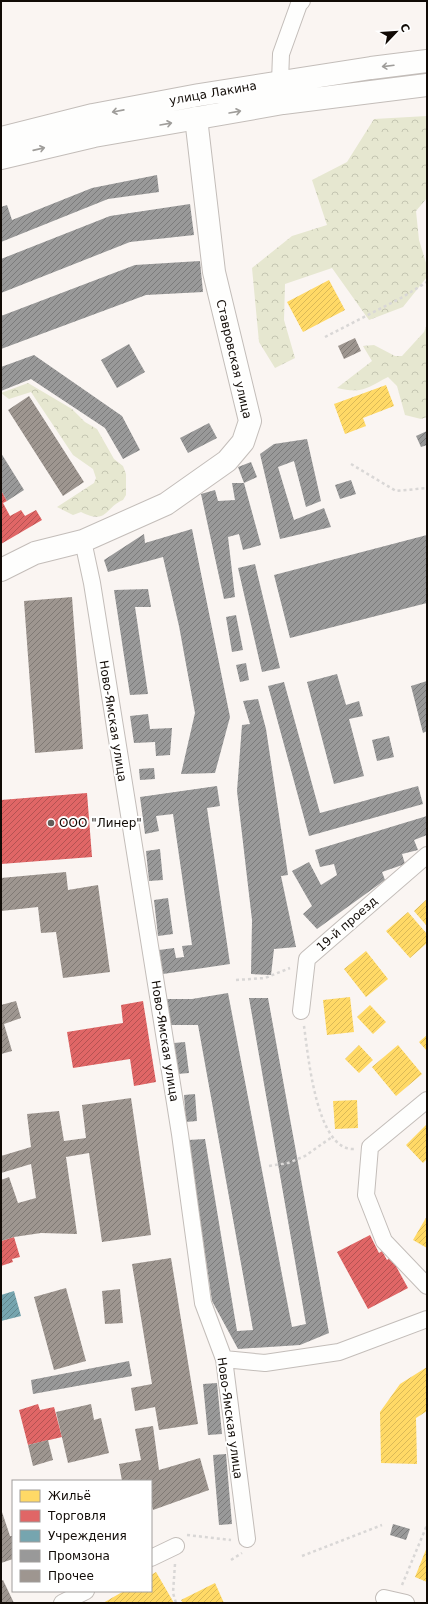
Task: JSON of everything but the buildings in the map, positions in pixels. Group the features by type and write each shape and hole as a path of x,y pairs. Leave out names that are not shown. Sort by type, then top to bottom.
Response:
{"main road":[{"name":"улица Лакина","path":"1,138 93,115 280,82 427,61"},
{"name":"улица Лакина","path":"1,158 94,136 283,103 427,85"},
{"name":"Ставровская улица","path":"1,570 35,552 83,541 166,504 227,461 243,442 250,421 214,272 196,118"}],"street":[{"path":"280,82 281,54 299,4 302,1"},
{"name":"Ново-Ямская улица","path":"83,541 92,583 180,1134 203,1303 224,1358 247,1539"},
{"name":"19-й проезд","path":"301,1011 307,960 427,856"},
{"path":"427,1100 370,1147 366,1195 384,1241 427,1286"},
{"path":"224,1358 265,1363 339,1352 427,1319"},
{"path":"152,1558 176,1546"},
{"path":"62,1603 84,1592"}],"path":[{"path":"325,337 401,298 427,282"},
{"path":"351,464 396,491 427,488"},
{"path":"236,980 265,978 307,960"},
{"path":"301,1011 317,1100 324,1124 332,1137 339,1144 350,1149 370,1147"},
{"path":"269,1166 288,1163 306,1156 332,1137"},
{"path":"302,1556 382,1525"},
{"path":"395,1601 427,1526"},
{"path":"176,1603 173,1593 176,1546 173,1533 240,1542 247,1539"}],"green space":[{"path":"427,116 427,198 416,211 419,240 427,266 427,277 403,307 369,320 332,268 285,284 284,320 295,358 275,368 259,342 252,268 292,236 327,225 312,180 347,162 374,119"},
{"path":"427,324 427,417 421,419 405,415 397,386 388,377 364,389 346,390 337,388 372,361 363,346 374,345 395,356 402,356 424,332"},
{"path":"28,383 72,409 85,422 97,429 114,459 123,466 126,474 126,495 123,500 117,503 105,514 96,517 81,512 73,515 57,507 94,483 96,478 93,469 73,455 31,392 9,399 1,393"}],"place":[{"name":"ООО \"Линер\"","path":"51,823"}]}
